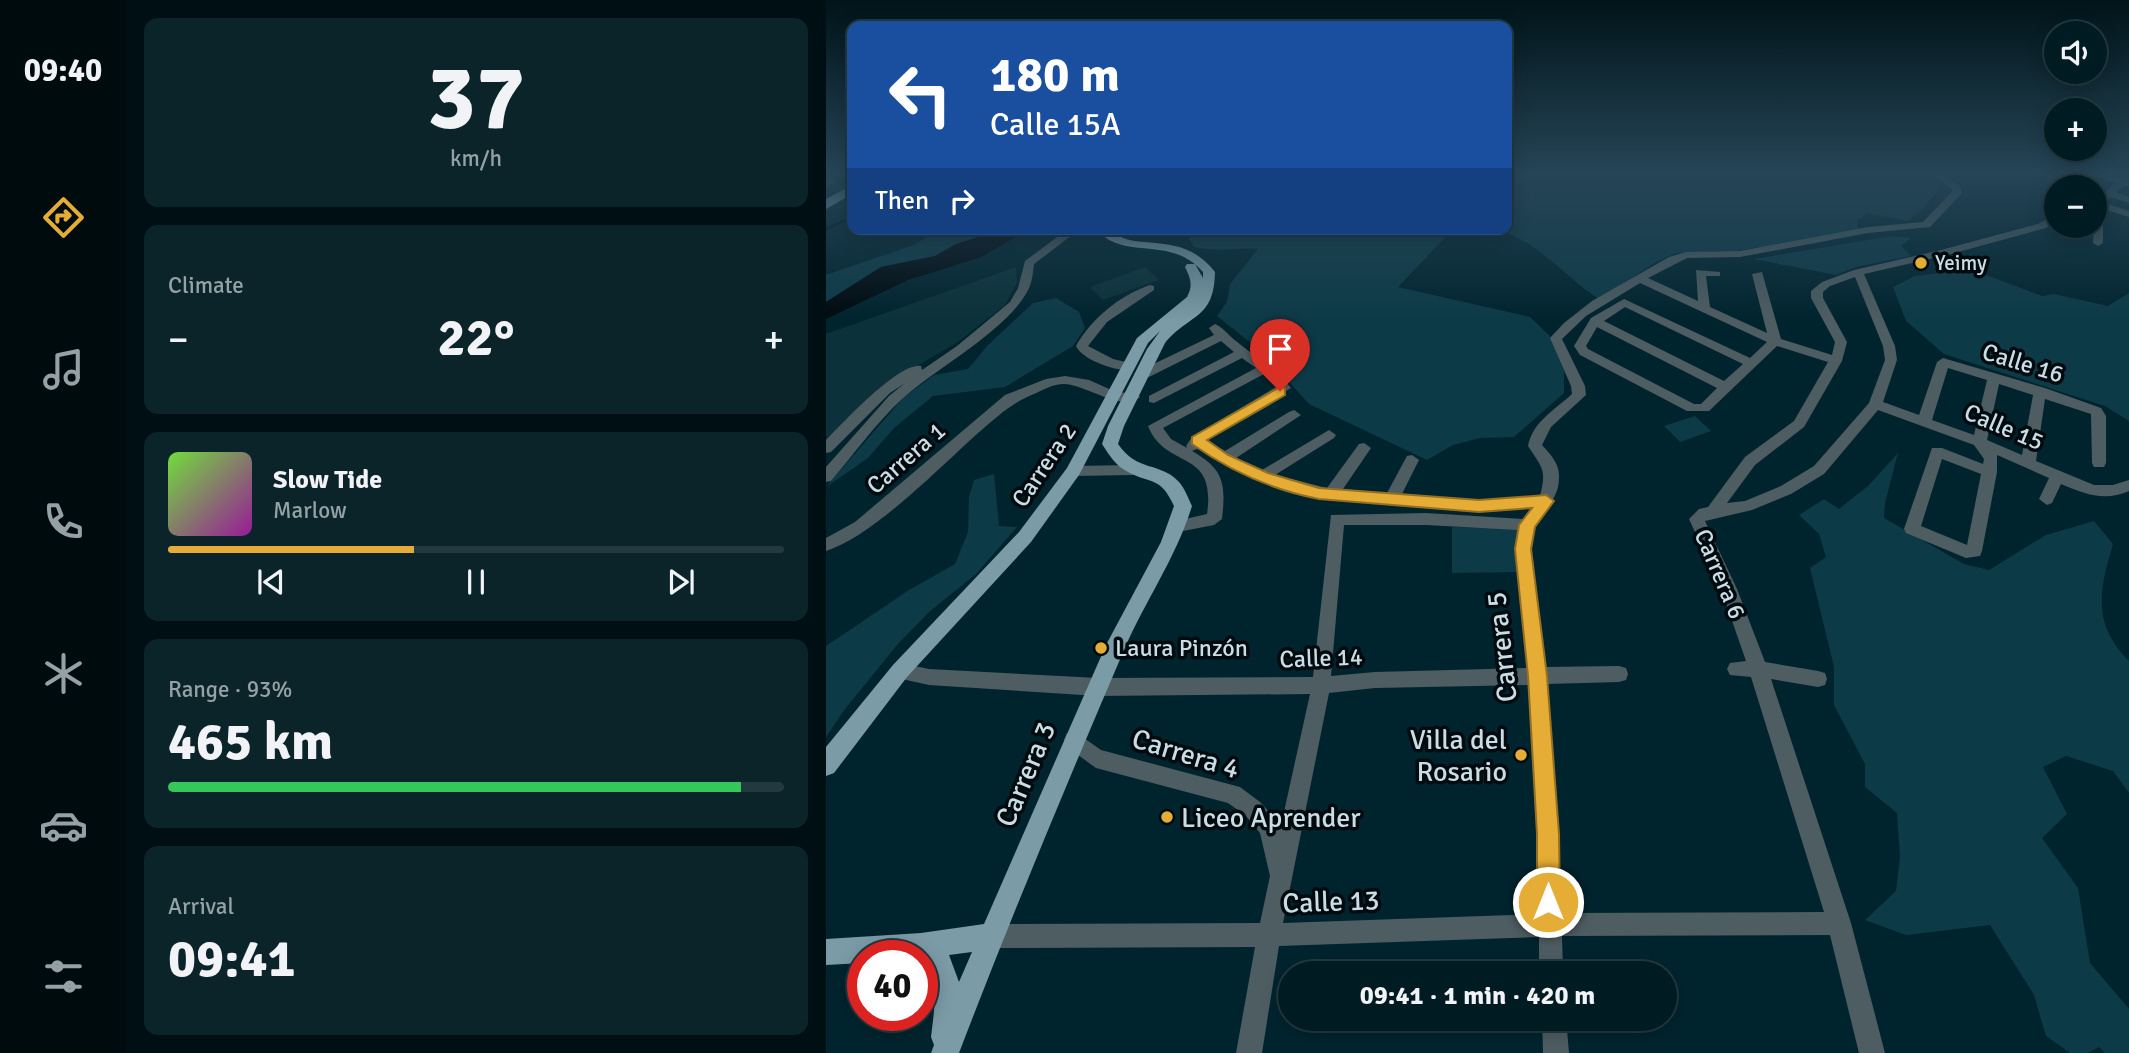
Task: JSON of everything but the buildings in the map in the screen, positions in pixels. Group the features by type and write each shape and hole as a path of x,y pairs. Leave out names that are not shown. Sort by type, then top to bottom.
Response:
{"main road":[{"name":"Carrera 2","path":"826,765 900,671 1025,537 1073,471 1150,329 1187,306 1196,296 1197,275 1181,258 1167,253 1105,245 1095,235"},
{"name":"Carrera 2","path":"1108,235 1113,240 1182,250 1195,256 1209,272 1209,297 1197,311 1168,328 1157,343 1133,397 1112,432 1110,444 1116,455 1133,470"},
{"path":"1133,470 1173,486 1183,506 1178,526"},
{"name":"Carrera 3","path":"945,1053 990,936 1126,622 1178,526"},
{"name":"Calle 13","path":"938,944 990,936"},
{"name":"Calle 13","path":"826,952 847,951"},
{"path":"938,959 945,974 948,996 945,1053"}],"street":[{"path":"1774,341 1704,408 1692,408 1584,352 1580,346 1595,321 1624,302 1673,259 1686,255 1740,254 1868,230 1927,224"},
{"path":"1713,511 1749,461 1799,424 1836,361 1841,342 1817,298 1817,291 1826,284 1858,272 1956,250 2044,225"},
{"path":"826,477 894,399 1014,304 1024,288 1029,263 1065,235"},
{"path":"2098,238 2098,243"},
{"path":"1704,307 1700,272 1716,274"},
{"name":"Carrera 6","path":"1858,272 1889,346 1891,360 1875,404 1819,470 1786,490 1747,506 1713,511 1697,519 1729,589 1758,669 1839,923 1872,1053"},
{"path":"1759,274 1774,341"},
{"path":"1527,525 1546,501 1552,479 1550,464 1535,446 1535,439 1551,420 1579,395 1578,386 1556,338 1574,318 1594,303 1645,282 1774,341 1836,361"},
{"path":"1129,367 1109,362 1083,349 1084,342 1094,326 1126,301 1150,288"},
{"path":"1624,302 1751,363"},
{"path":"1595,321 1727,387"},
{"path":"1144,374 1218,332 1241,354 1265,368 1284,388 1197,440 1191,456"},
{"path":"826,448 885,390 913,370 974,337"},
{"path":"1154,399 1241,354"},
{"name":"Calle 16","path":"1924,422 1943,362 2089,407 2099,416 2099,463"},
{"path":"1178,526 1214,519 1217,490 1206,466 1161,438 1155,426 1265,368"},
{"path":"1990,472 1937,452 1912,528 1966,552 1974,551 1990,472 1991,458 1979,442 1994,378"},
{"name":"Carrera 1","path":"826,545 861,526 1010,398 1051,382 1065,380 1084,383 1114,396"},
{"path":"2028,463 2040,391"},
{"path":"1114,396 1133,397"},
{"name":"Calle 15","path":"1875,404 1979,442 2092,491 2122,488"},
{"path":"1223,458 1294,415"},
{"path":"1263,477 1329,435"},
{"path":"1197,440 1223,458 1297,489 1479,506 1546,501"},
{"path":"1332,493 1364,448"},
{"path":"1392,498 1412,460"},
{"path":"1073,471 1133,470"},
{"path":"2047,499 2057,477"},
{"name":"Carrera 4","path":"1249,1053 1269,935 1321,685 1337,519 1426,519 1527,525"},
{"name":"Carrera 5","path":"1527,525 1523,549 1537,676 1548,834 1550,961"},
{"path":"1736,669 1758,669 1818,679"},
{"name":"Calle 14","path":"900,671 929,677 1098,687 1321,685 1375,680 1619,674"},
{"name":"Carrera 4","path":"1074,740 1096,758 1233,794 1253,809 1269,828 1281,876"},
{"name":"Calle 13","path":"990,936 1269,935 1549,925 1839,923"},
{"path":"1555,1031 1556,1053"}],"shaded area":[{"path":"1512,224 1857,224 1858,229 1829,237 1734,251 1676,253 1655,263 1599,299 1522,240 1511,235"},
{"path":"932,235 985,235 956,244 935,256 881,267 826,302 826,275 911,246"},
{"path":"985,235 1019,235 982,257 908,280 826,319 826,302 881,267 935,256 956,244"},
{"path":"1192,235 1447,235 1398,287 1530,317 1550,336 1564,371 1564,393 1514,437 1480,438 1453,445 1427,460 1309,404 1262,352 1217,316 1227,302 1230,284 1258,249 1218,250 1194,247 1189,239"},
{"path":"1893,236 1911,238 1901,246 1911,256 1856,267 1836,275 1754,259"},
{"path":"1016,267 1017,283 1005,305 958,342 881,387 826,439 826,334"},
{"path":"1145,267 1159,280 1103,300 1090,287"},
{"path":"1966,270 2042,296 2054,294 2108,306 2129,293 2129,421 2105,406 1944,354 1906,321 1893,287 1915,276"},
{"path":"1056,298 1079,312 1085,328 1073,346 1005,387 933,396 894,428 868,458 826,487 903,398 934,375 968,369 987,346 1033,303"},
{"path":"1695,416 1711,431 1680,442 1664,426"},
{"path":"1898,453 1885,503 1884,518 1964,564 1989,570 2046,535 2094,521 2113,544 2104,577 2102,606 2109,634 2129,661 2129,793 2113,771 2066,756 2043,767 2067,814 2042,838 2078,888 2090,963 2129,1009 2129,1053 2105,1053 2099,1047 2088,1053 2070,1053 2046,1036 2034,995 1990,925 1906,935 1865,920 1896,891 1900,857 1897,813 1865,787 1865,764 1834,705 1834,667 1810,568 1826,557 1819,534 1799,515 1824,499 1839,509 1868,486"},
{"path":"994,474 999,526 1017,527 976,574 929,612 897,645 826,737 826,646 909,590 955,564 968,532 969,497 974,480"},
{"path":"1452,527 1517,528 1519,572 1452,573"}],"waterway":[{"path":"826,229 837,224"}],"place":[{"name":"Yeimy","path":"1921,263"},
{"name":"Laura Pinzón","path":"1101,648"},
{"name":"Villa del Rosario","path":"1521,755"},
{"name":"Liceo Aprender","path":"1167,817"}],"route":[{"path":"1280,391 1197,440 1223,458 1263,477 1297,489 1319,493 1479,506 1546,501 1527,525 1523,549 1537,676 1548,834 1548,902"}]}
